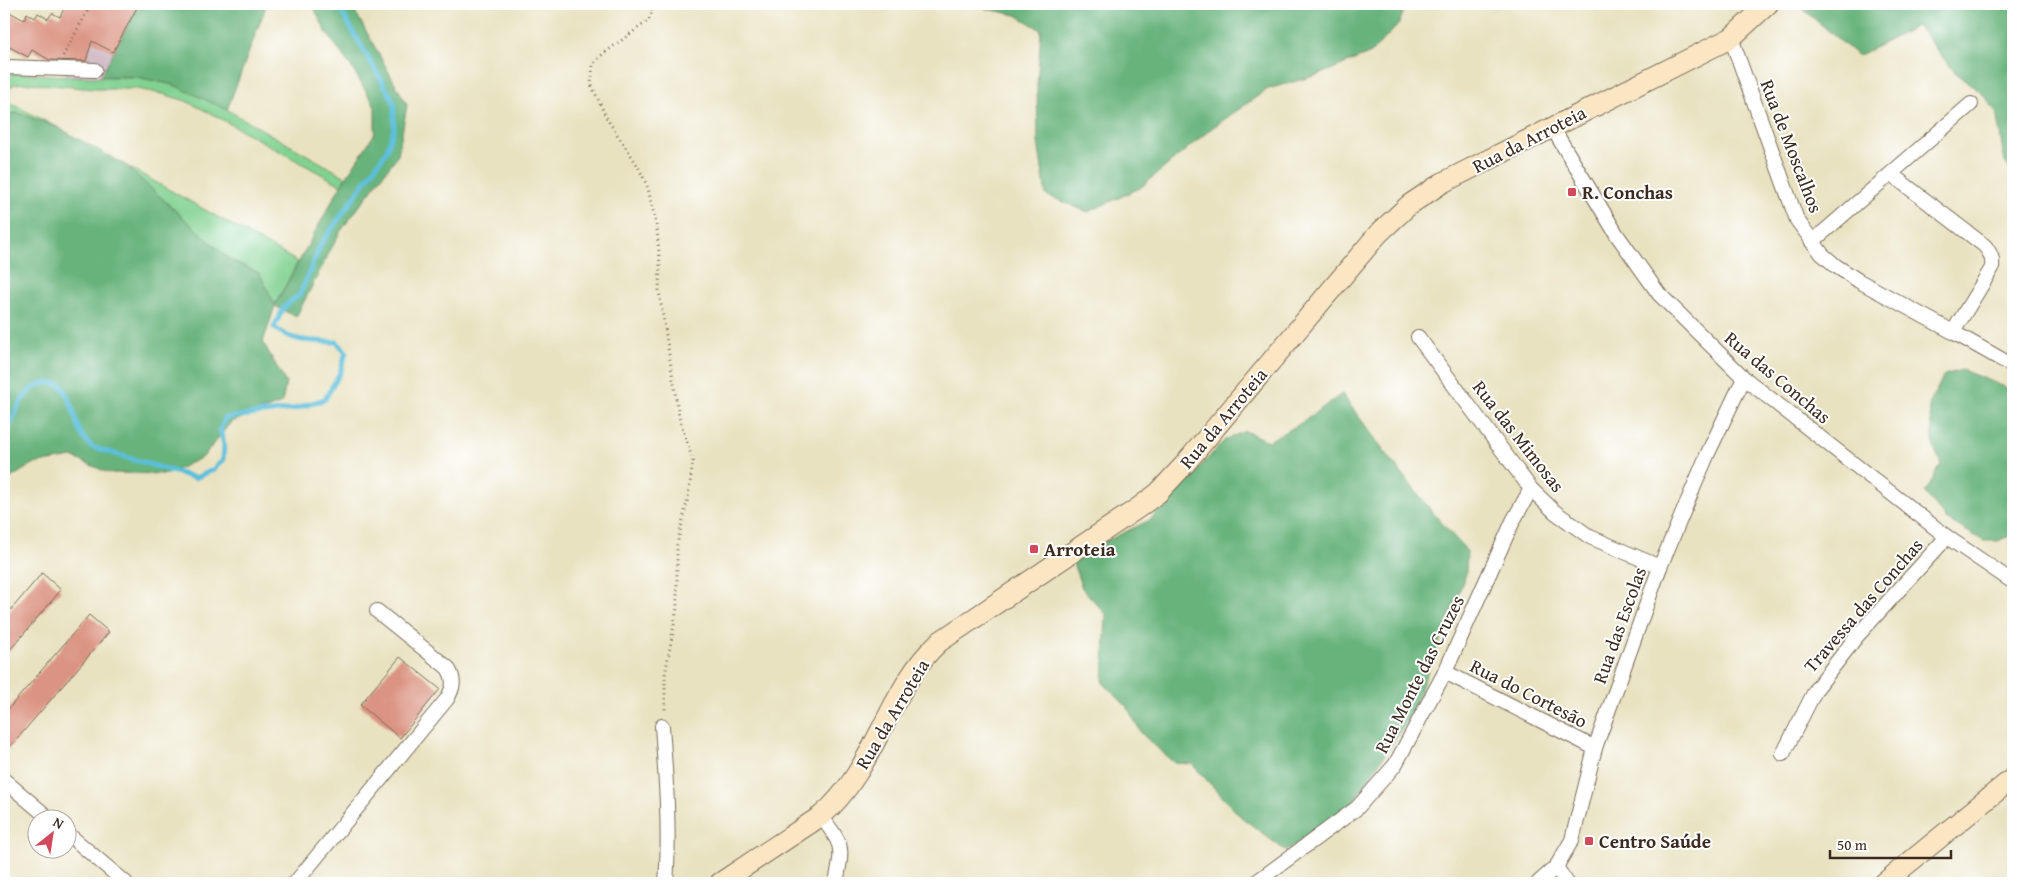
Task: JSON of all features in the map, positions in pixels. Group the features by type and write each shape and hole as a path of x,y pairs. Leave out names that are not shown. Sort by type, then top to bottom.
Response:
{"main road":[{"name":"Rua da Arroteia","path":"720,883 821,816 833,806 856,775 914,671 926,654 940,642 1138,508 1158,492 1184,465 1378,234 1409,205 1442,183 1731,38 1768,4"},
{"path":"1884,883 2013,778"}],"street":[{"name":"Rua de Moscalhos","path":"1731,38 1797,220 1822,254 1851,276 2013,366"},
{"path":"4,69 6,67 95,70"},
{"path":"1812,242 1971,104"},
{"name":"Rua das Conchas","path":"1552,128 1617,235 1659,294 1744,378 1947,536 2013,582"},
{"path":"1891,174 1985,246 1991,254 1992,268 1953,332"},
{"name":"Rua das Mimosas","path":"1418,337 1531,489 1555,512 1590,537 1660,567"},
{"name":"Rua das Escolas","path":"1538,883 1556,867 1572,840 1596,748 1660,567 1708,453 1744,378"},
{"name":"Rua Monte das Cruzes","path":"1255,883 1357,808 1395,766 1445,672 1514,521 1531,489"},
{"name":"Travessa das Conchas","path":"1783,754 1816,689 1857,636 1947,536"},
{"path":"296,883 447,698 453,688 453,677 448,668 377,611"},
{"name":"Rua do Cortesão","path":"1445,672 1596,748"},
{"path":"662,726 667,786 668,861 666,883"},
{"path":"4,780 39,810"},
{"path":"821,816 836,836 840,845 842,855 836,883"},
{"path":"78,842 126,883"},
{"path":"1556,867 1567,883"}],"path":[{"path":"56,69 91,4"},
{"path":"654,4 649,20 603,54 593,64 591,84 607,119 638,166 648,188 657,229 660,265 659,291 676,398 694,461 678,545 677,608 664,675 665,717 662,726"}],"shaded area":[{"path":"97,4 139,4 101,76 63,76 80,35"}],"green space":[{"path":"139,4 267,4 227,110 174,85 137,77 101,76"},
{"path":"312,4 351,4 407,105 398,155 340,232 296,317 275,306 263,342 286,383 282,403 231,422 203,457 168,474 109,473 72,457 33,464 4,482 4,114 18,113 59,128 125,165 230,260 259,273 275,305 341,185 375,133 375,106 352,68 326,32"},
{"path":"963,4 1406,4 1399,24 1371,53 1318,75 1268,89 1212,128 1140,188 1088,212 1046,195 1038,142 1037,85 1041,30 1016,15"},
{"path":"1797,4 2013,4 2013,174 2005,162 1996,112 1985,96 1955,72 1917,26 1858,56"},
{"path":"13,73 87,77 137,77 174,85 208,99 346,177 341,185 186,101 137,89 94,89 29,83 14,84 4,96 4,77"},
{"path":"4,100 59,128 18,113 4,114"},
{"path":"125,165 298,262 275,305 259,273 230,260"},
{"path":"1962,370 2013,390 2013,535 1998,541 1984,541 1946,519 1925,493 1941,464 1933,445 1929,405 1944,375"},
{"path":"1342,394 1418,494 1467,551 1466,574 1410,717 1347,811 1286,851 1241,817 1192,764 1174,763 1142,734 1127,707 1103,683 1106,614 1082,588 1071,558 1150,520 1225,440 1245,431 1268,441 1298,425"}],"building":[{"path":"66,4 139,4 113,52 92,41 86,61 50,60 32,50 28,57 4,44 4,9 24,20 27,13 35,18 38,13 48,19 52,13 60,17"},
{"path":"42,573 61,590 4,657 4,618"},
{"path":"89,615 109,632 4,754 4,714"},
{"path":"400,657 440,689 400,738 360,705"}],"waterway":[{"path":"4,440 19,405 30,390 37,385 54,383 61,385 71,404 82,436 92,447 195,478 213,470 223,460 224,444 220,430 225,418 294,409 325,399 340,373 346,352 337,342 296,339 274,327 284,307 300,294 321,244 386,152 394,128 394,102 337,4"}],"place":[{"name":"R. Conchas","path":"1572,192"},
{"name":"Arroteia","path":"1034,549"},
{"name":"Centro Saúde","path":"1589,841"}]}
